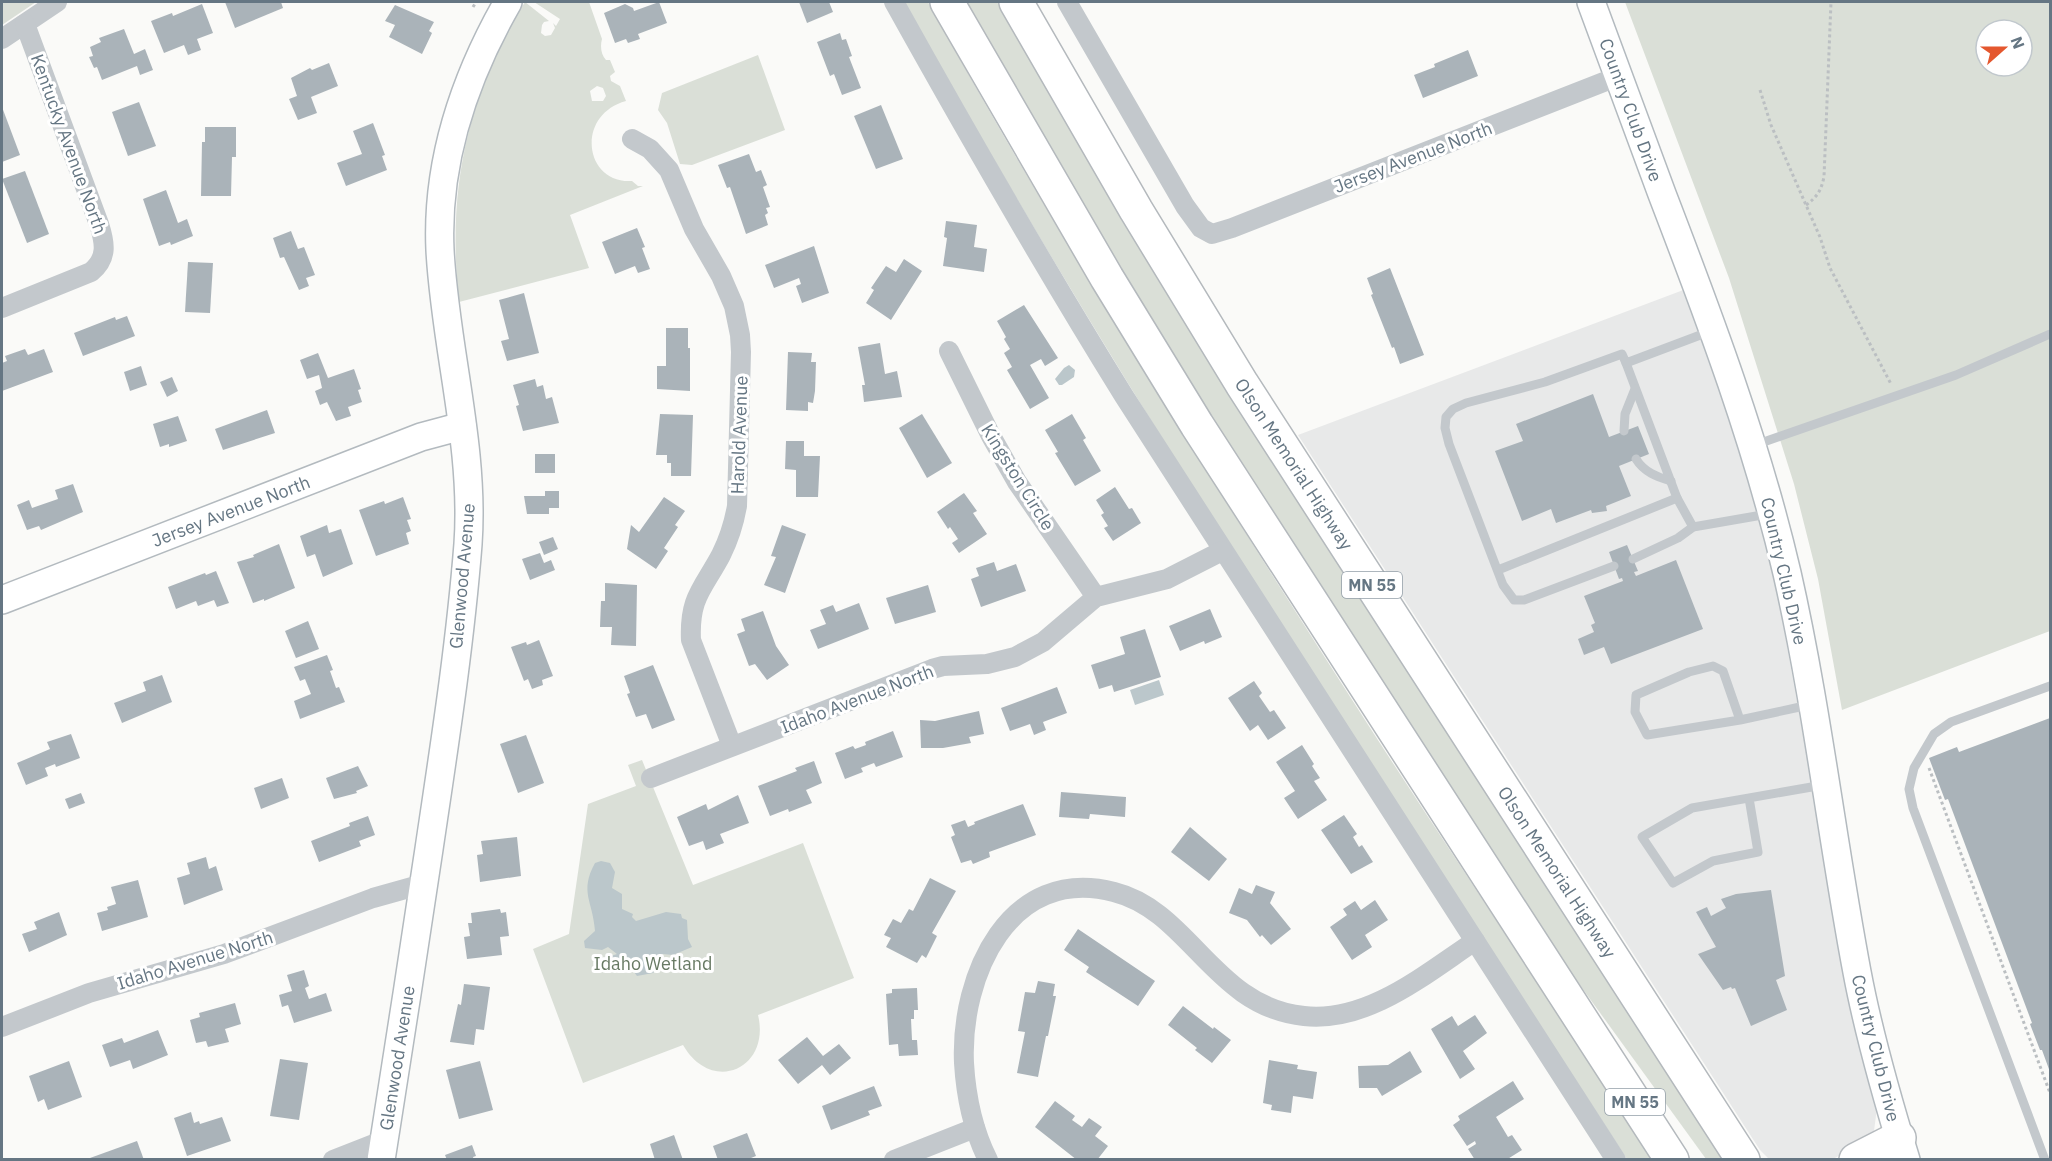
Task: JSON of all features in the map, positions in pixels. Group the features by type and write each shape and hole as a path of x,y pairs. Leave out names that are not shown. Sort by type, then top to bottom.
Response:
{"highway":[{"name":"MN 55","path":"947,2 1107,278 1197,425 1672,1160"},
{"name":"Olson Memorial Highway","path":"1016,2 1136,210 1242,384 1741,1153"},
{"path":"1856,1160 1903,1149"}],"street":[{"path":"2,39 57,2"},
{"name":"Glenwood Avenue","path":"383,1150 449,706 468,542 469,487 442,266 440,226 443,189 453,134 468,85 506,2"},
{"path":"894,2 1071,309 1222,551 1616,1160"},
{"name":"Jersey Avenue North","path":"1067,2 1185,206 1207,232 1218,234 1619,76"},
{"name":"Country Club Drive","path":"1592,2 1713,330 1753,446 1772,514 1788,577 1812,705 1858,976 1870,1034 1903,1149"},
{"name":"Kentucky Avenue North","path":"2,308 91,272 104,255 104,240 99,224 25,24"},
{"name":"Harold Avenue","path":"632,140 650,149 669,170 694,229 728,292 741,335 737,506 733,527 722,554 694,601 690,627 691,640 732,747"},
{"name":"Kingston Circle","path":"949,351 991,436 1017,482 1096,597"},
{"name":"Jersey Avenue North","path":"2,600 421,437 462,426"},
{"name":"Idaho Avenue North","path":"651,778 932,669 953,665 987,664 1015,657 1043,642 1096,597 1167,579 1222,551"},
{"name":"Idaho Avenue North","path":"2,1027 89,993 224,954 373,898 423,884"},
{"path":"988,1160 975,1128 964,1062 966,1022 975,985 996,936 1005,924 1027,906 1055,892 1084,887 1098,888 1134,899 1165,920 1224,979 1247,997 1275,1010 1305,1016 1334,1016 1378,1003 1475,941"},
{"path":"894,1160 975,1128"},
{"path":"333,1160 383,1150"}],"lane":[{"path":"1626,363 1713,330"},
{"path":"1753,446 1956,375 2050,334"},
{"path":"1614,566 1524,600 1514,600 1508,594 1449,444 1445,428 1446,417 1454,409 1466,403 1545,382 1622,354 1677,498 1693,527"},
{"path":"1624,431 1625,414 1635,389"},
{"path":"1636,459 1638,464 1656,477 1671,481"},
{"path":"1498,570 1677,498"},
{"path":"1633,559 1678,538 1693,527 1772,514"},
{"path":"1740,720 1723,671 1713,666 1689,672 1636,695 1635,712 1647,735 1740,720 1812,705"},
{"path":"2045,1160 1913,808 1909,789 1914,768 1934,734 1951,722 2050,686"},
{"path":"1749,798 1758,852 1713,861 1672,884 1642,837 1692,808 1825,784"}],"path":[{"path":"473,7 476,2"},
{"path":"1805,206 1817,197 1822,189 1824,177 1831,2"},
{"path":"1760,90 1771,125 1820,237 1830,268 1897,396"},
{"path":"1923,751 2050,1092"}],"shaded area":[{"path":"1686,289 1761,503 1846,972 1877,1108 1874,1131 1861,1144 1833,1159 1769,1159 1760,1150 1298,435"},
{"path":"1069,365 1075,370 1074,377 1059,385 1055,379"},
{"path":"1159,680 1164,695 1135,705 1130,690"},
{"path":"601,861 610,863 615,872 612,888 622,894 622,909 633,914 632,917 636,921 666,912 681,914 682,918 687,920 688,939 692,947 673,955 663,954 656,958 658,968 653,973 637,976 629,965 624,971 616,964 609,964 611,956 617,954 608,947 602,950 585,948 584,941 595,931 588,897 588,882 595,863"}],"green space":[{"path":"2,2 36,2 2,25"},
{"path":"525,2 549,21 542,25 541,33 545,36 551,35 555,28 553,23 556,26 560,19 534,2 589,2 602,39 602,53 606,60 610,60 615,72 610,76 611,81 620,86 626,101 610,109 599,120 593,133 592,147 596,161 604,172 616,179 632,181 638,186 643,186 570,215 589,268 459,302 456,221 465,146 488,74","holes":["597,86 603,88 606,96 603,101 592,101 590,91"]},
{"path":"904,2 928,2 1034,188 1201,462 1374,734 1651,1159 1627,1159 1255,586 1075,297"},
{"path":"962,2 997,2 1027,46 1729,1159 1706,1159 1532,919 1172,362"},
{"path":"1625,2 2050,2 2050,631 1842,710 1818,579 1794,484 1729,278"},
{"path":"758,55 785,130 692,165 680,164 667,123 658,110 662,93"},
{"name":"Idaho Wetland","path":"642,760 693,885 803,843 854,978 758,1015 760,1034 756,1050 748,1061 736,1069 723,1072 709,1069 695,1060 683,1045 583,1083 533,949 569,934 588,804 636,786 628,765"}],"building":[{"path":"225,2 281,2 283,8 235,28"},
{"path":"659,2 667,23 638,34 640,39 628,43 626,39 615,43 604,13 625,4 634,11"},
{"path":"799,2 829,2 833,12 807,23"},
{"path":"202,4 213,33 197,39 201,50 188,55 184,45 164,53 151,21 172,13 173,16"},
{"path":"395,5 434,22 429,31 432,33 422,54 389,37 395,25 385,21"},
{"path":"124,29 134,54 145,49 153,70 140,75 137,66 102,80 97,67 94,68 89,57 93,56 90,47 101,42 99,38"},
{"path":"840,33 842,40 846,39 852,56 849,57 861,88 842,95 834,74 830,76 817,42"},
{"path":"1468,50 1478,76 1423,98 1414,75"},
{"path":"329,63 338,86 311,97 317,113 298,120 289,99 297,96 291,78 310,68 312,70"},
{"path":"139,102 156,146 128,156 112,112"},
{"path":"881,105 903,159 876,169 854,116"},
{"path":"2,107 20,155 2,162"},
{"path":"373,123 385,155 382,156 387,170 346,186 337,163 362,154 353,131"},
{"path":"205,127 236,127 236,157 232,157 231,196 201,196 202,142 205,142"},
{"path":"749,154 756,172 761,170 767,185 763,187 770,207 766,208 768,213 765,215 768,225 746,234 730,187 727,188 718,165"},
{"path":"25,171 49,234 27,243 2,179"},
{"path":"166,190 178,223 187,219 193,236 171,245 170,242 159,246 143,199"},
{"path":"946,221 977,225 974,247 987,249 984,272 943,266 947,238 944,237"},
{"path":"637,228 645,247 642,248 650,269 638,273 635,266 615,274 602,242"},
{"path":"291,231 298,249 304,247 315,275 306,278 309,286 299,290 284,257 280,258 273,238"},
{"path":"814,246 829,293 802,303 796,286 801,284 799,278 774,288 765,265"},
{"path":"904,259 922,271 891,320 866,303 874,290 871,288 886,266 896,272"},
{"path":"188,262 213,263 210,313 185,312"},
{"path":"1390,268 1424,355 1400,364 1371,295 1373,294 1367,278"},
{"path":"524,293 539,353 507,361 501,341 509,339 499,300"},
{"path":"1024,305 1058,358 1045,366 1041,359 1030,365 1049,398 1030,409 1007,370 1012,367 1004,353 1010,349 997,321"},
{"path":"127,316 135,336 83,356 74,333 115,317 116,320"},
{"path":"666,328 688,328 690,391 657,389 657,366 666,366"},
{"path":"880,343 885,374 897,371 902,397 864,402 862,385 865,385 858,347"},
{"path":"25,349 28,355 44,349 53,372 2,391 2,363 7,361 5,356"},
{"path":"788,352 812,353 811,362 816,362 815,391 813,403 808,402 808,411 786,410"},
{"path":"318,353 328,378 354,369 361,389 358,390 362,402 348,407 351,416 336,421 327,402 320,405 315,391 322,388 319,375 307,379 300,360"},
{"path":"141,366 147,385 130,391 124,372"},
{"path":"172,377 178,391 167,397 160,382"},
{"path":"535,379 537,387 543,385 546,399 552,397 559,423 523,431 513,385"},
{"path":"1593,394 1609,437 1638,426 1649,454 1619,466 1631,496 1606,506 1607,511 1592,513 1591,510 1556,523 1551,509 1522,521 1495,451 1523,441 1516,424"},
{"path":"267,410 275,433 223,450 215,429"},
{"path":"660,414 693,415 691,476 671,476 671,463 667,463 667,455 656,455"},
{"path":"922,414 952,463 927,478 899,428"},
{"path":"1072,414 1086,438 1083,440 1101,471 1075,486 1055,453 1058,452 1045,430"},
{"path":"178,416 187,441 169,447 169,444 160,447 153,424"},
{"path":"786,441 804,441 804,456 820,456 818,497 796,497 796,470 785,469"},
{"path":"535,454 555,454 555,473 535,473"},
{"path":"73,484 83,512 41,530 39,526 27,530 17,505 29,500 32,508 58,499 55,490"},
{"path":"1115,487 1141,523 1113,541 1104,528 1108,526 1101,515 1104,513 1096,500"},
{"path":"545,491 559,491 559,508 549,508 549,514 527,514 524,496 545,496"},
{"path":"964,493 977,511 973,513 987,534 959,553 952,543 958,539 937,512"},
{"path":"403,497 411,519 407,520 411,531 406,533 409,544 376,556 359,510"},
{"path":"664,497 685,511 675,525 678,527 664,548 668,551 656,569 627,549 631,525 639,532"},
{"path":"327,525 329,533 341,529 353,564 323,577 315,554 307,557 300,536"},
{"path":"782,525 806,534 785,593 764,585 776,557 771,556"},
{"path":"553,537 558,549 544,555 539,542"},
{"path":"279,544 295,588 264,601 264,599 253,603 237,562 254,557 253,555"},
{"path":"1627,545 1638,571 1634,572 1636,576 1676,560 1703,629 1611,664 1604,647 1584,655 1578,639 1594,632 1591,625 1595,623 1584,596 1623,581 1622,578 1619,579 1609,552"},
{"path":"540,553 544,563 551,560 555,570 530,580 522,559"},
{"path":"994,562 997,571 1016,564 1026,591 981,607 971,579 979,576 976,568"},
{"path":"216,571 229,603 217,607 214,600 198,606 196,601 176,609 168,587"},
{"path":"605,583 637,585 636,646 611,645 612,627 600,627 601,601 605,601"},
{"path":"928,585 936,612 895,624 886,598"},
{"path":"859,603 869,629 818,649 810,630 826,624 820,610 833,605 836,612"},
{"path":"1210,609 1222,637 1205,644 1204,641 1180,651 1169,626"},
{"path":"763,611 776,646 789,665 767,680 755,664 749,666 737,634 745,631 741,619"},
{"path":"308,621 319,649 296,658 285,631"},
{"path":"1145,629 1161,677 1114,692 1112,685 1099,689 1091,665 1125,654 1120,637"},
{"path":"539,640 553,676 542,680 543,685 532,689 528,679 524,681 511,647 526,642 527,645"},
{"path":"327,655 333,670 330,671 336,688 339,687 345,702 300,719 294,701 311,694 305,679 300,681 294,667"},
{"path":"653,665 675,720 652,729 646,714 636,717 627,694 630,693 624,676"},
{"path":"162,675 172,702 122,723 114,703 146,691 143,682"},
{"path":"1254,681 1262,693 1259,696 1270,712 1274,710 1286,728 1268,740 1258,725 1250,731 1228,698"},
{"path":"1057,687 1067,713 1043,722 1046,730 1034,735 1030,724 1010,731 1001,708"},
{"path":"979,711 984,734 969,737 971,743 943,748 921,748 920,720 935,721"},
{"path":"2050,718 2050,1072 2030,1024 2032,1023 1948,799 1945,800 1929,758 1957,747 1959,752"},
{"path":"893,731 903,757 876,767 874,763 861,768 863,772 845,779 835,753 853,746 855,749 866,745 865,742"},
{"path":"71,734 80,758 56,767 55,764 45,768 48,776 26,785 17,763 50,749 47,742"},
{"path":"526,735 544,783 518,793 500,744"},
{"path":"1302,745 1320,778 1314,781 1327,800 1298,819 1284,798 1295,791 1276,762"},
{"path":"814,761 822,783 806,790 812,803 770,816 758,786 797,771 795,768"},
{"path":"358,766 368,786 356,791 357,793 334,799 326,778"},
{"path":"282,778 289,798 261,809 254,788"},
{"path":"1061,792 1126,797 1125,817 1090,814 1089,819 1059,817"},
{"path":"81,793 85,803 69,809 65,799"},
{"path":"738,795 749,823 720,834 724,843 706,850 703,841 689,846 677,817 706,804 708,810"},
{"path":"1023,804 1036,835 989,852 990,857 973,864 971,860 961,863 951,837 955,835 951,825 965,820 968,827 975,824 974,822"},
{"path":"1344,815 1357,834 1353,837 1359,847 1362,845 1373,862 1351,874 1321,830"},
{"path":"368,816 375,835 359,841 361,846 319,862 311,841 350,826 349,823"},
{"path":"1190,827 1227,859 1209,881 1171,852"},
{"path":"517,837 521,876 480,882 477,855 483,854 481,841"},
{"path":"206,857 209,869 216,866 223,890 184,905 177,878 190,874 187,863"},
{"path":"930,878 956,891 932,933 937,936 926,958 922,955 917,963 886,947 891,938 884,935 893,919 901,923 909,909 913,911"},
{"path":"138,880 148,917 102,931 97,913 108,910 107,907 116,904 111,887"},
{"path":"1256,885 1275,892 1270,903 1291,929 1271,945 1262,935 1260,937 1247,920 1229,913 1239,888 1252,894"},
{"path":"1771,890 1785,976 1776,980 1787,1010 1751,1026 1735,988 1723,990 1698,954 1716,947 1696,912 1707,907 1711,916 1726,908 1721,899 1736,894"},
{"path":"1375,900 1388,920 1365,935 1372,947 1352,960 1330,927 1347,915 1343,909 1355,901 1361,910"},
{"path":"500,909 501,913 506,912 509,936 500,937 502,955 467,959 464,937 470,936 468,923 472,923 471,913"},
{"path":"59,912 67,935 29,952 22,934 37,929 34,922"},
{"path":"1078,929 1155,981 1138,1006 1086,972 1089,967 1064,950"},
{"path":"304,970 309,986 305,988 309,999 326,993 332,1011 294,1023 288,1005 282,1007 279,995 292,991 287,975"},
{"path":"1038,981 1055,984 1053,996 1056,996 1038,1077 1017,1073 1025,1032 1018,1031 1025,992 1035,993"},
{"path":"464,984 490,987 484,1030 476,1029 474,1045 450,1042 458,1004 461,1005"},
{"path":"917,988 918,1010 914,1010 914,1019 911,1019 912,1040 917,1040 918,1055 899,1056 898,1044 889,1045 886,994 892,993 892,989"},
{"path":"235,1003 241,1024 225,1029 229,1042 208,1047 206,1041 196,1043 190,1020 200,1017 199,1013"},
{"path":"1183,1006 1231,1040 1212,1063 1168,1025"},
{"path":"1475,1015 1487,1033 1463,1051 1475,1069 1460,1079 1431,1029 1452,1016 1458,1026"},
{"path":"158,1030 168,1055 133,1069 130,1060 110,1067 102,1045 122,1038 124,1043"},
{"path":"807,1037 823,1056 839,1044 851,1058 830,1075 822,1065 798,1084 778,1060"},
{"path":"1410,1051 1422,1072 1382,1096 1377,1088 1359,1088 1358,1066 1388,1065"},
{"path":"280,1059 308,1063 299,1120 270,1116"},
{"path":"1269,1060 1298,1065 1297,1069 1317,1072 1313,1099 1293,1096 1291,1113 1271,1110 1272,1105 1263,1103"},
{"path":"69,1061 82,1097 48,1110 44,1099 38,1102 29,1076"},
{"path":"480,1061 493,1110 459,1119 446,1070"},
{"path":"1513,1081 1524,1099 1496,1117 1508,1137 1512,1135 1522,1150 1506,1160 1487,1160 1485,1158 1475,1160 1468,1149 1476,1144 1475,1141 1467,1146 1453,1125 1460,1120 1458,1116"},
{"path":"874,1086 882,1106 868,1111 870,1115 831,1130 822,1106"},
{"path":"1055,1101 1075,1116 1072,1120 1082,1127 1089,1118 1102,1127 1095,1136 1108,1146 1097,1160 1077,1160 1035,1127"},
{"path":"191,1112 194,1123 199,1121 200,1124 222,1117 231,1141 187,1156 174,1118"},
{"path":"747,1133 756,1156 746,1160 718,1160 713,1146"},
{"path":"674,1135 683,1160 655,1160 650,1144"},
{"path":"137,1141 144,1160 91,1160 90,1158"},
{"path":"472,1145 476,1156 473,1157 474,1160 447,1160 445,1155"}]}
